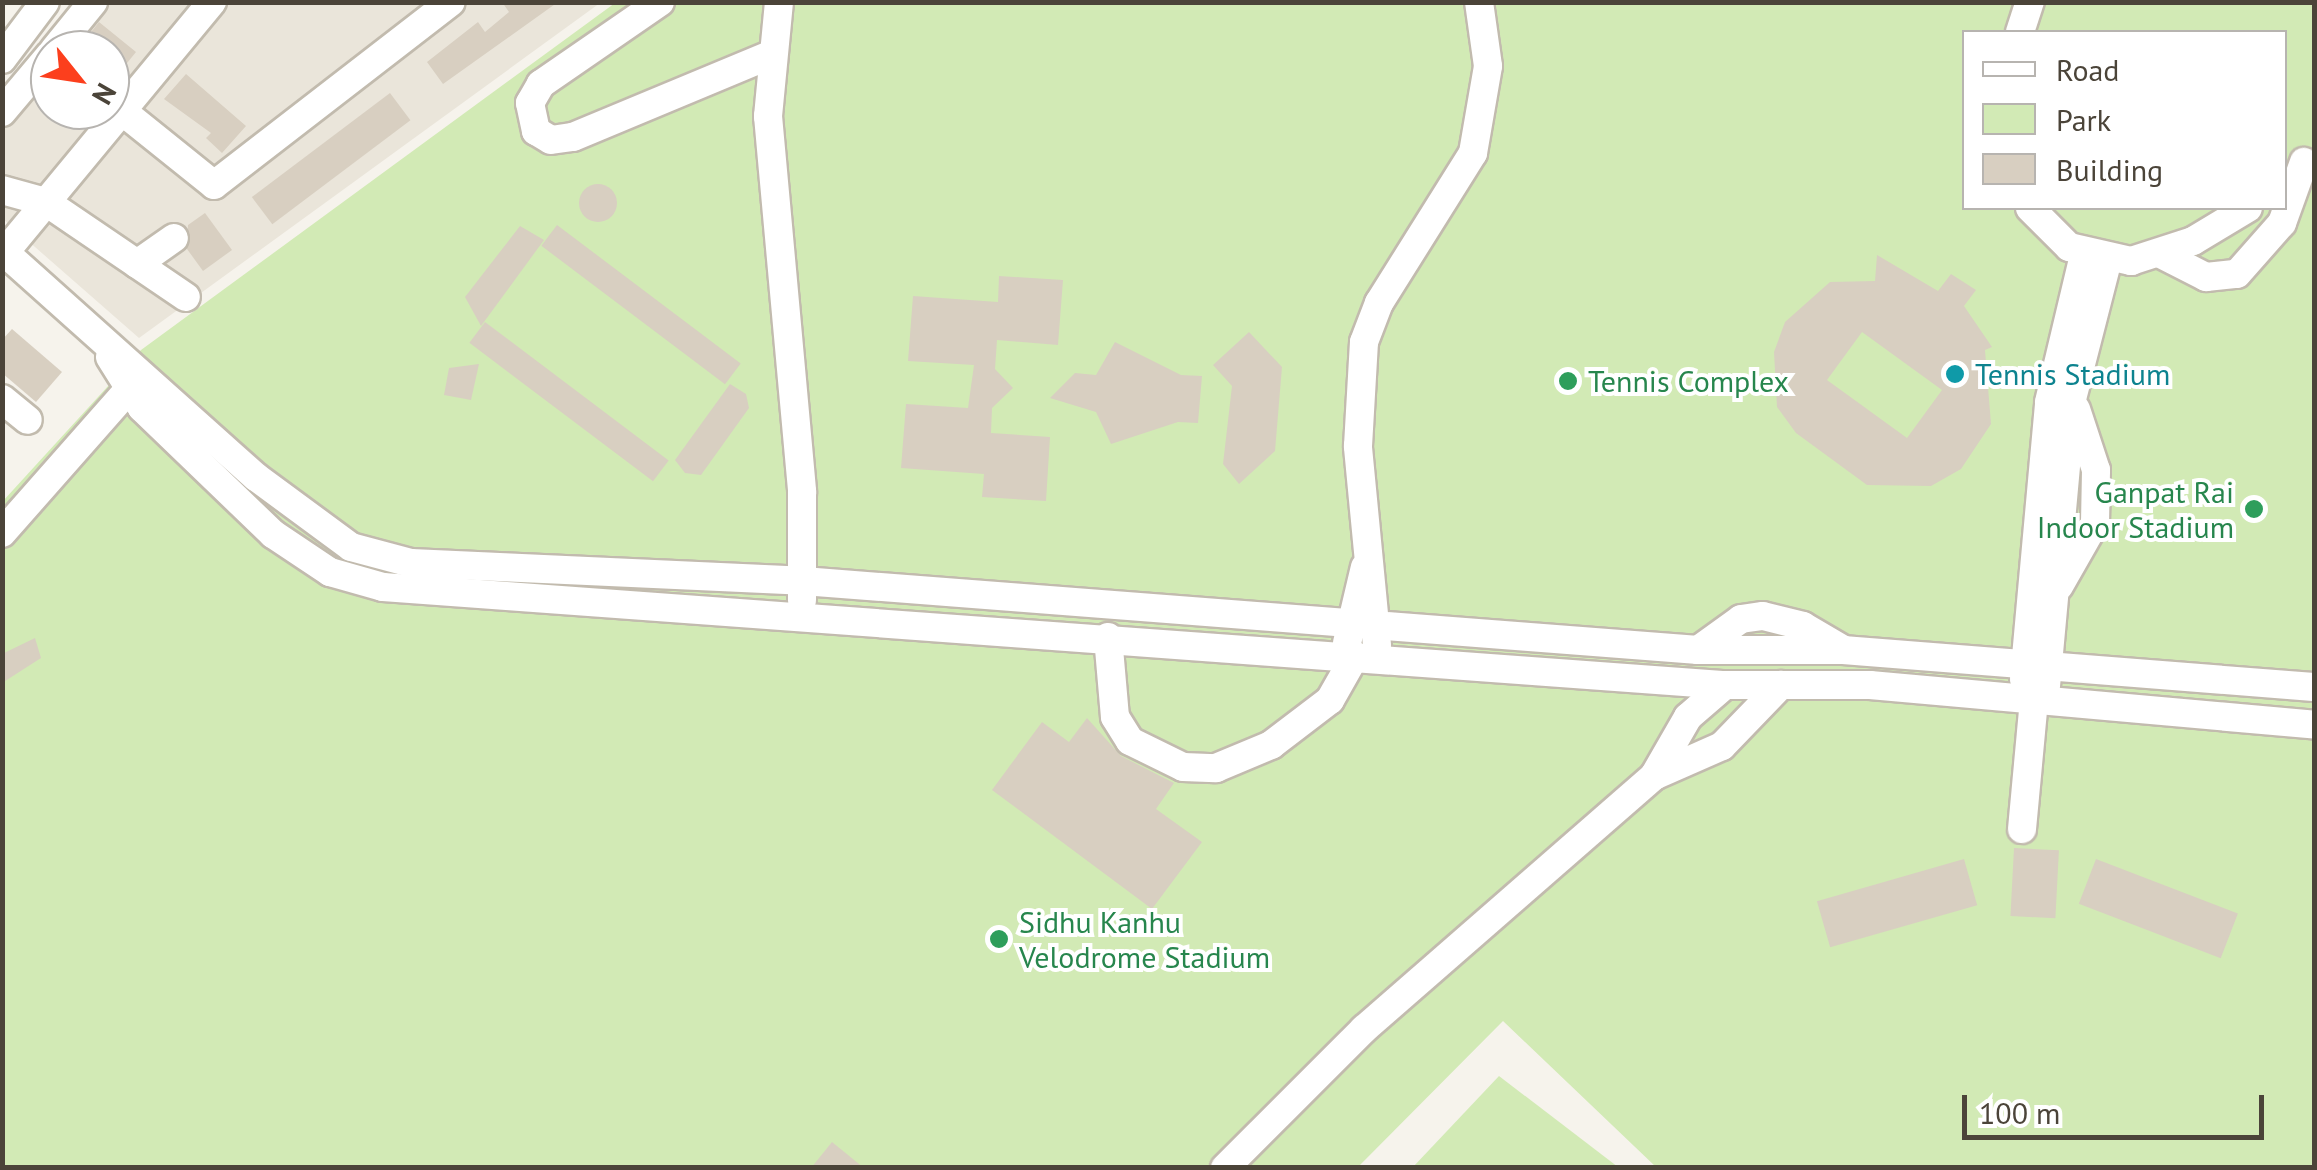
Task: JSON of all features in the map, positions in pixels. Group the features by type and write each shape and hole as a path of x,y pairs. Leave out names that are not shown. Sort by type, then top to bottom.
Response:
{"street":[{"path":"2,59 45,2"},
{"path":"70,30 94,2"},
{"path":"130,100 212,2"},
{"path":"130,116 214,184 451,2"},
{"path":"660,2 541,84 530,103 536,131 551,140 573,138 770,55"},
{"path":"779,2 770,55 768,116 803,582 801,616"},
{"path":"1108,637 1115,716 1130,741 1183,767 1216,768 1272,745 1330,700 1359,657 1365,567 1358,446 1364,342 1379,304 1473,153 1488,66 1478,2"},
{"path":"2021,30 2030,2"},
{"path":"2,112 30,78"},
{"path":"105,130 46,202 7,261 256,477 352,548 411,563 803,582 1698,650 1843,650 2314,686"},
{"path":"2287,208 2301,165"},
{"path":"2,190 46,202 186,297"},
{"path":"2033,210 2096,257 2159,253 2244,210"},
{"path":"2159,253 2206,277 2236,274 2282,224 2287,210"},
{"path":"137,264 174,238"},
{"path":"2037,666 2059,586 2072,398 2096,257"},
{"path":"2022,830 2037,666 2050,402 2096,257"},
{"path":"101,342 129,390 242,507 330,572 425,592 1108,637 1726,685 2034,700 2314,725"},
{"path":"2,533 129,390"},
{"path":"2,398 28,420"},
{"path":"1698,650 1741,619 1803,626 1843,650"},
{"path":"1741,619 1748,650"},
{"path":"1654,776 1688,717 1726,685"},
{"path":"1225,1168 1364,1029 1654,776 1722,746 1781,685"}],"shaded area":[{"path":"107,3 600,3 139,338 3,219 3,127 30,94 30,130 130,130 130,30 84,30"}],"green space":[{"path":"615,3 2314,3 2314,1167 1656,1167 1503,1021 1358,1167 3,1168 3,501 141,350"},
{"path":"1499,1076 1618,1167 1413,1167"}],"building":[{"path":"502,2 558,2 443,84 427,62 478,22 485,32 509,12"},
{"path":"99,22 109,30 93,30"},
{"path":"186,74 246,126 222,153 206,138 211,133 164,99"},
{"path":"390,93 410,120 272,224 252,197"},
{"path":"598,184 612,189 617,203 612,217 598,222 584,217 579,203 584,189"},
{"path":"205,213 232,250 203,271 187,249 188,225"},
{"path":"557,225 741,363 725,384 541,246"},
{"path":"520,226 544,240 481,326 465,297"},
{"name":"Tennis Stadium","path":"1877,255 1938,291 1951,274 1976,290 1964,306 1992,347 1985,350 1991,424 1961,469 1931,486 1867,485 1796,433 1777,407 1774,352 1785,322 1830,282 1875,281","holes":["1862,332 1942,390 1907,438 1827,380"]},
{"path":"999,276 1063,280 1058,345 997,340 995,369 1013,388 992,408 991,433 1050,437 1046,501 982,497 984,474 901,468 906,404 968,408 974,365 908,361 913,296 998,302"},
{"path":"485,322 669,460 653,481 469,343"},
{"path":"12,329 62,372 36,402 2,373 2,340"},
{"path":"1249,332 1282,367 1275,451 1239,484 1223,464 1232,386 1213,365"},
{"path":"1115,342 1181,375 1202,376 1198,423 1178,422 1111,444 1096,412 1050,398 1075,373 1096,375"},
{"path":"479,364 471,400 444,395 449,368"},
{"path":"730,384 746,394 749,408 701,475 685,473 675,460"},
{"path":"35,638 41,658 2,683 2,654"},
{"path":"1087,718 1121,756 1174,783 1156,809 1202,842 1152,909 992,790 1042,722 1069,742"},
{"path":"2014,848 2059,850 2055,918 2010,916"},
{"path":"1964,859 1977,905 1830,947 1817,901"},
{"path":"2096,859 2238,913 2221,958 2079,904"},
{"path":"832,1142 864,1168 811,1168"}],"place":[{"name":"Tennis Stadium","path":"1955,374"},
{"name":"Tennis Complex","path":"1568,381"},
{"name":"Ganpat Rai Indoor Stadium","path":"2254,509"},
{"name":"Sidhu Kanhu Velodrome Stadium","path":"999,939"}]}
